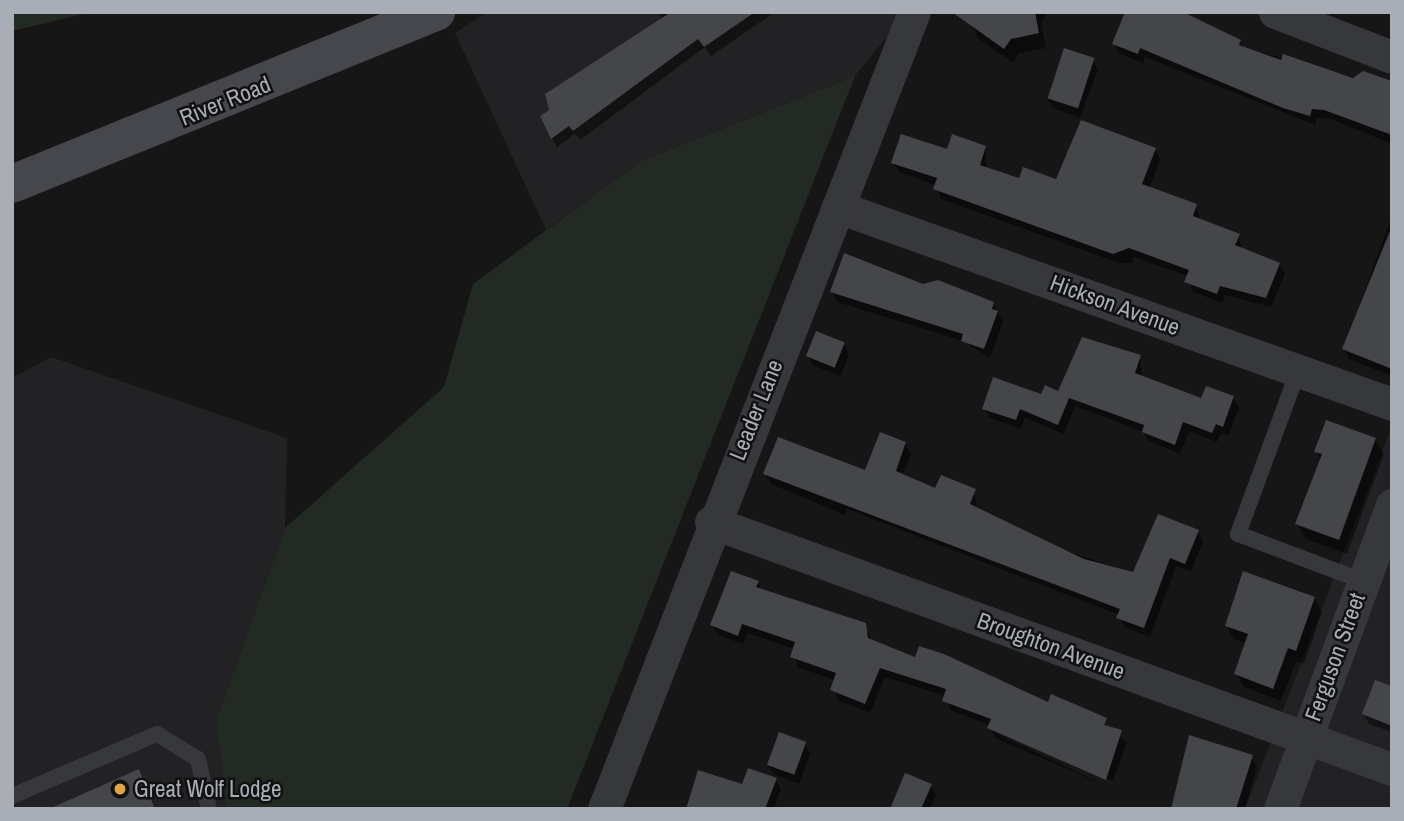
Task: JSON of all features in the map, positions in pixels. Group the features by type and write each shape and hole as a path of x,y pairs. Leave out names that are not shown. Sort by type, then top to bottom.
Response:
{"main road":[{"name":"River Road","path":"12,184 436,12"}],"street":[{"name":"Leader Lane","path":"604,809 711,522 914,12"},
{"path":"1275,12 1392,57"},
{"name":"Hickson Avenue","path":"838,207 1392,404"},
{"name":"Ferguson Street","path":"1279,809 1392,505"},
{"name":"Broughton Avenue","path":"711,522 1392,769"}],"lane":[{"path":"1298,371 1238,534 1363,581"},
{"path":"12,796 157,734 198,759 209,809"}],"shaded area":[{"path":"12,12 92,12 12,31"},
{"path":"487,12 907,12 855,76 641,161 546,230 455,33"},
{"path":"855,76 567,809 227,809 216,721 285,528 444,387 473,284 641,161"},
{"path":"51,357 287,438 285,528 216,721 227,809 12,809 12,378"},
{"path":"1392,426 1392,809 1245,809"}],"building":[{"path":"671,12 755,12 704,47 698,39 573,131 569,126 551,139 540,116 549,110 545,94"},
{"path":"952,12 1035,12 1039,33 1011,39 1004,49"},
{"path":"1125,12 1183,12 1241,40 1239,45 1281,60 1283,54 1353,78 1363,71 1392,81 1392,135 1324,110 1312,109 1310,116 1283,108 1140,48 1138,54 1112,44"},
{"path":"1064,48 1094,58 1078,108 1048,98"},
{"path":"1081,120 1156,148 1142,184 1197,204 1193,216 1240,234 1235,245 1280,263 1266,298 1220,286 1217,294 1184,282 1189,270 1129,248 1113,254 933,189 937,178 891,163 901,134 947,149 952,134 986,146 980,165 1019,178 1023,167 1056,179"},
{"path":"1392,226 1392,369 1342,349"},
{"path":"844,253 923,284 938,280 994,302 992,309 998,311 984,349 961,341 963,334 830,292"},
{"path":"816,331 845,343 835,368 806,356"},
{"path":"1082,337 1141,355 1135,373 1201,398 1206,386 1234,396 1223,427 1216,424 1212,433 1183,422 1175,445 1142,432 1144,425 1069,398 1058,425 1020,409 1016,420 982,409 993,377 1041,394 1045,385 1058,391"},
{"path":"1326,420 1376,438 1339,540 1295,524 1322,454 1314,452"},
{"path":"880,432 906,442 896,471 935,488 941,475 976,489 970,504 1084,559 1133,572 1158,514 1199,530 1185,564 1170,558 1144,628 1116,618 1120,609 763,474 778,437 865,470"},
{"path":"731,571 759,581 756,587 866,623 868,638 915,657 919,646 944,654 1048,702 1051,694 1107,718 1104,725 1122,730 1106,780 987,728 991,719 942,701 946,689 880,668 865,704 830,690 836,673 790,657 795,642 742,624 738,636 710,625"},
{"path":"1243,571 1315,597 1296,651 1288,648 1273,689 1234,674 1248,634 1225,626"},
{"path":"1375,680 1392,686 1392,726 1362,714"},
{"path":"779,732 806,742 794,775 767,765"},
{"path":"1189,735 1253,755 1236,809 1171,809"},
{"path":"748,768 777,778 765,809 686,809 698,770 742,784"},
{"name":"Great Wolf Lodge","path":"139,769 155,809 49,809"},
{"path":"905,773 932,784 921,809 890,809"}],"place":[{"name":"Great Wolf Lodge","path":"120,789"}]}
